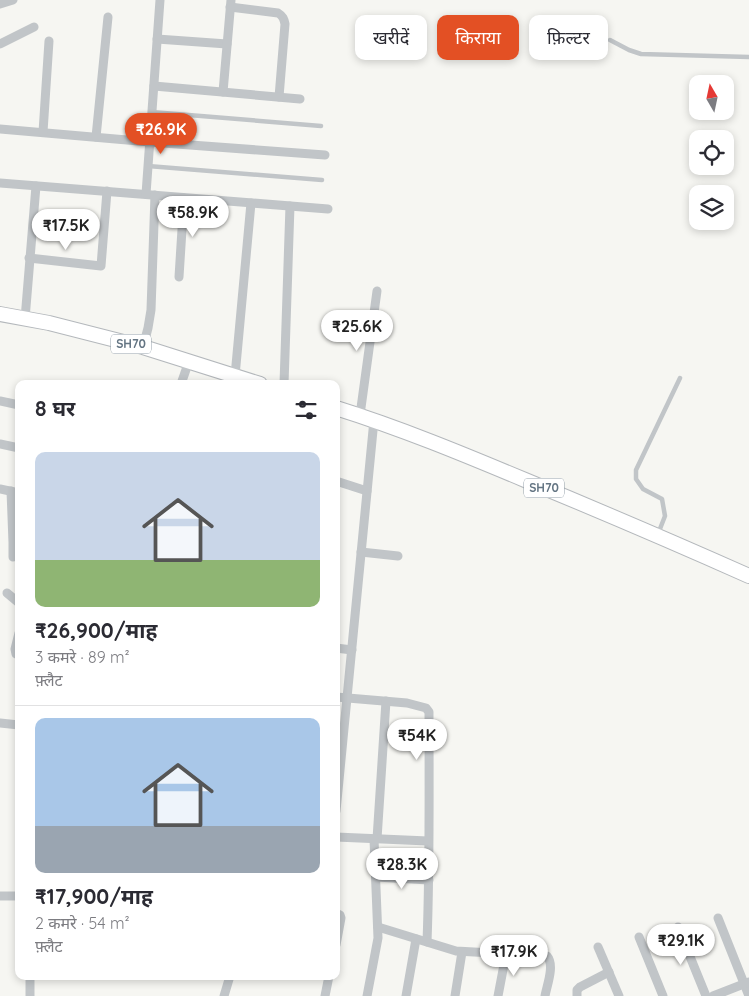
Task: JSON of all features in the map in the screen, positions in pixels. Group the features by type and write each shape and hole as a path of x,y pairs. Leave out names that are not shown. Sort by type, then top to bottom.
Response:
{"main road":[{"name":"SH70","path":"0,314 49,323 143,347 246,380"},
{"name":"SH70","path":"340,409 374,420 471,458 749,576"}],"street":[{"path":"0,4 13,0"},
{"path":"143,347 151,310 151,195 148,166 160,0"},
{"path":"223,92 230,4 278,13 284,19 278,97"},
{"path":"96,137 108,17"},
{"path":"0,44 34,26"},
{"path":"157,38 227,44"},
{"path":"43,132 48,41"},
{"path":"154,86 300,99"},
{"path":"0,129 324,155"},
{"path":"0,183 328,209"},
{"path":"25,318 36,186"},
{"path":"29,258 101,266 107,192"},
{"path":"179,277 184,198"},
{"path":"235,376 251,203"},
{"path":"284,380 290,206"},
{"path":"360,415 377,291"},
{"path":"182,380 189,361"},
{"path":"0,400 15,404"},
{"path":"340,770 374,420"},
{"path":"0,444 15,447"},
{"path":"340,482 367,491"},
{"path":"0,489 15,492 13,557"},
{"path":"361,552 398,556"},
{"path":"7,593 15,600"},
{"path":"340,648 352,650"},
{"path":"340,697 422,706 429,712 427,942"},
{"path":"367,996 378,938 376,839 386,701"},
{"path":"0,723 15,724"},
{"path":"340,837 428,841"},
{"path":"376,877 429,880"},
{"path":"0,896 15,896"},
{"path":"718,918 746,983 748,996"},
{"path":"378,927 450,950 547,956 550,959 551,966 545,996"},
{"path":"678,927 706,996"},
{"path":"639,937 663,996"},
{"path":"406,996 416,939"},
{"path":"598,947 619,996"},
{"path":"455,996 462,952"},
{"path":"498,996 506,954"},
{"path":"577,996 577,990 580,987 609,972"},
{"path":"30,980 30,996"},
{"path":"224,996 229,980"},
{"path":"324,996 328,980"},
{"path":"713,996 746,983"}],"lane":[{"path":"610,40 641,54 749,57"},
{"path":"152,112 321,126"},
{"path":"148,166 322,180"},
{"path":"658,536 665,516 662,499 643,489 636,479 636,470 680,378"}]}
